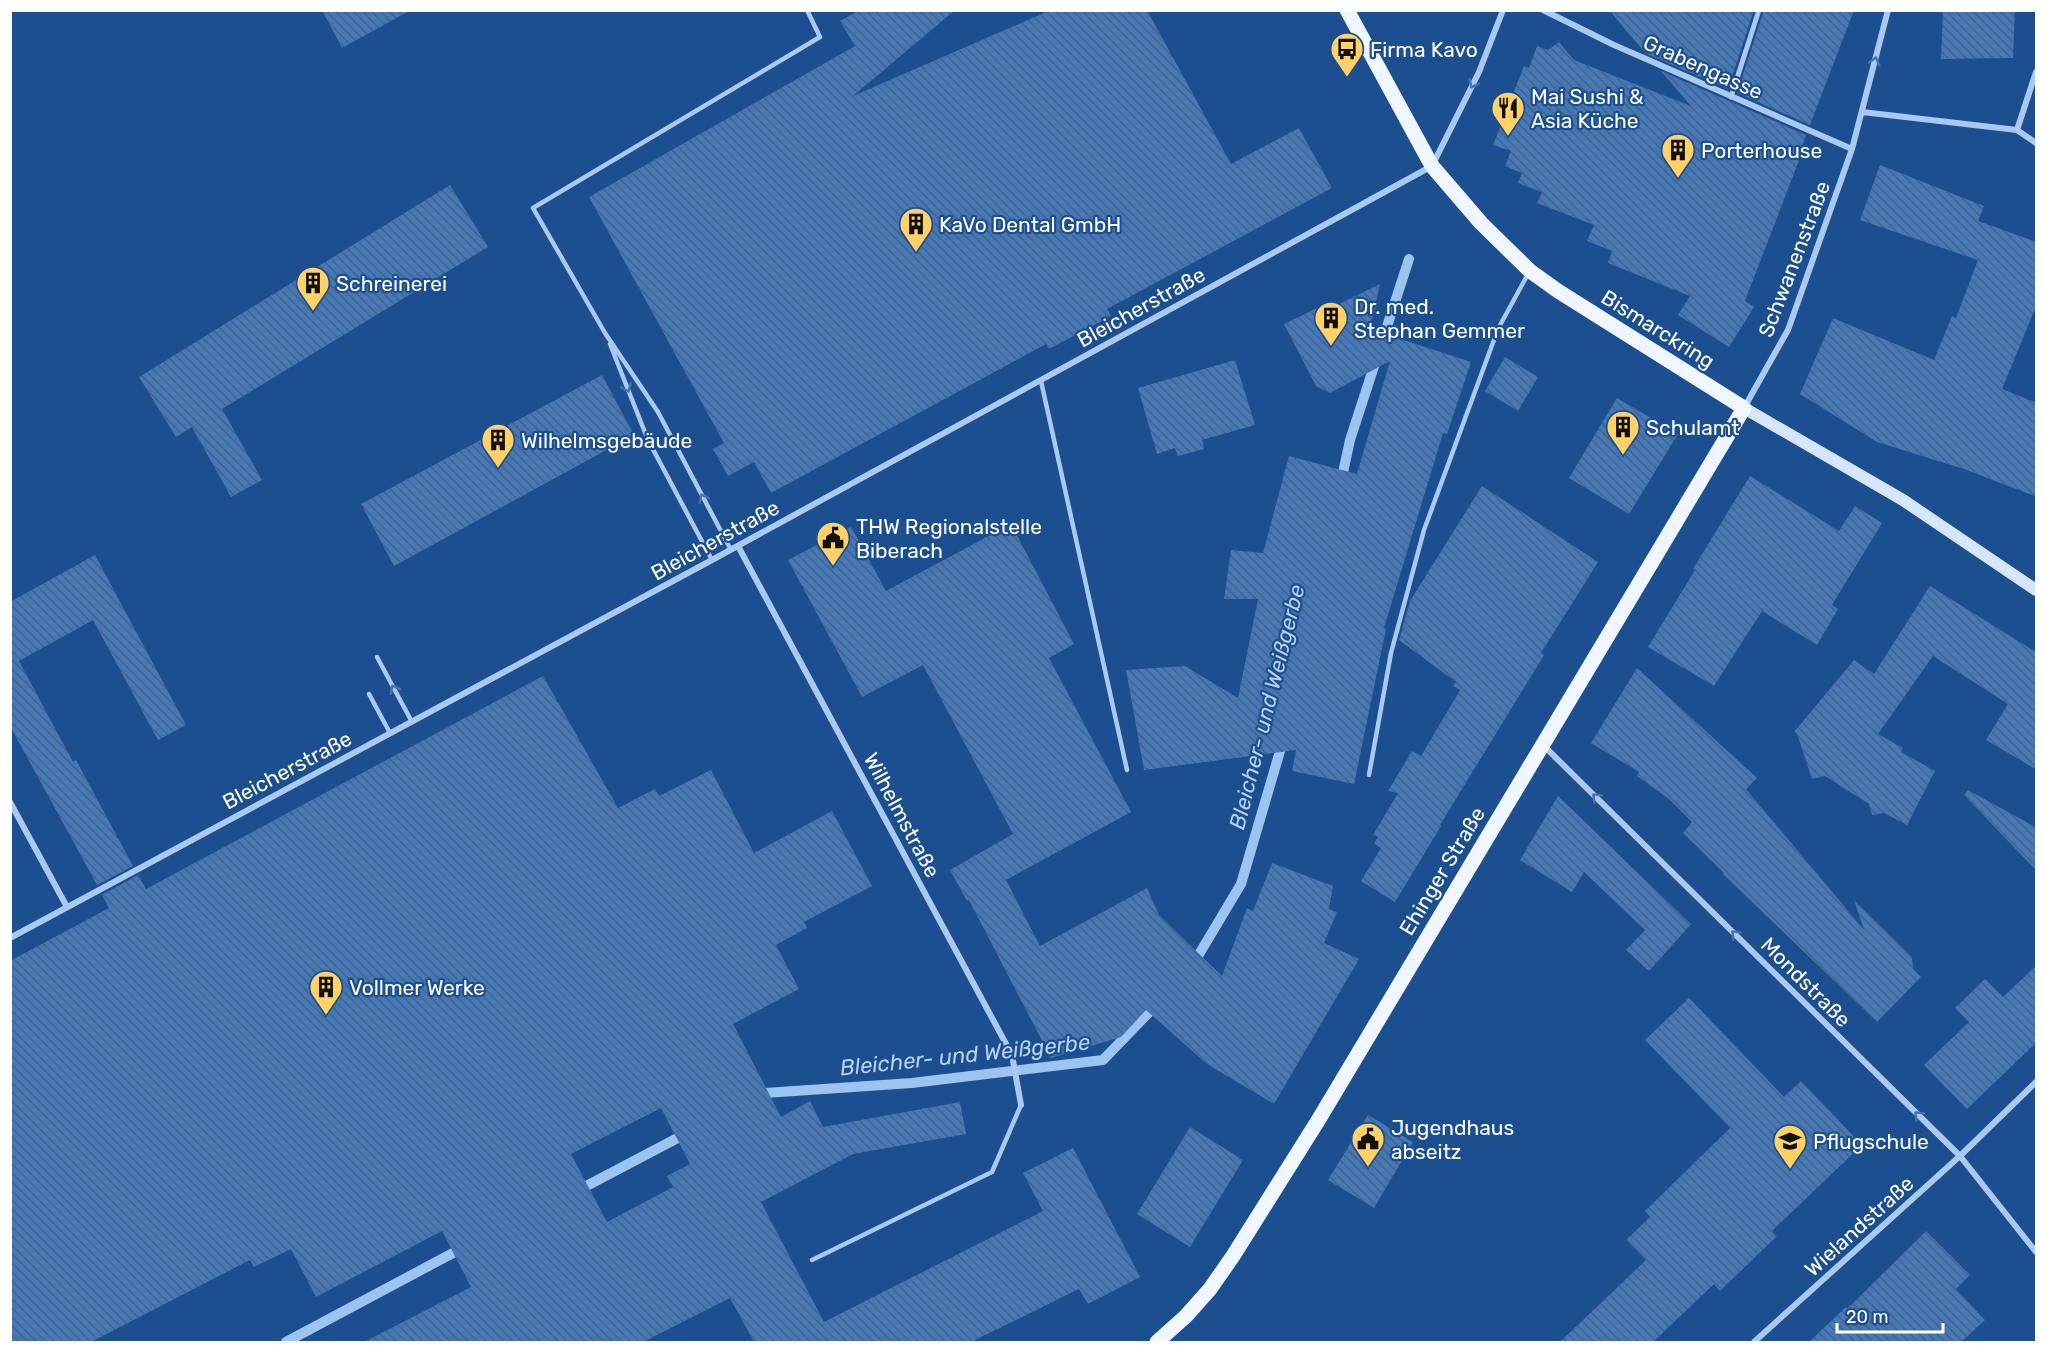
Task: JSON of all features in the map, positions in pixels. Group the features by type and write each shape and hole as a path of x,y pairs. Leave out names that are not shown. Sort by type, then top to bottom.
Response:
{"main road":[{"name":"Bismarckring","path":"1347,10 1432,166 1480,223 1530,271 1744,408 1903,500 2037,590"},
{"name":"Ehinger Straße","path":"1157,1342 1186,1316 1210,1289 1233,1256 1318,1119 1744,408"}],"street":[{"path":"1432,166 1479,72 1503,10"},
{"name":"Grabengasse","path":"1543,10 1614,45 1852,149"},
{"path":"1731,97 1759,10"},
{"name":"Schwanenstraße","path":"1744,408 1788,330 1852,149 1888,10"},
{"path":"2018,130 2037,72"},
{"path":"1862,112 2018,130 2037,143"},
{"name":"Bleicherstraße","path":"10,938 731,550 1432,166"},
{"name":"Wilhelmstraße","path":"738,546 1012,1055 1021,1105"},
{"name":"Mondstraße","path":"1542,744 1960,1156 2037,1252"},
{"path":"10,802 67,907"},
{"name":"Wielandstraße","path":"1754,1342 1960,1156 2037,1082"}],"lane":[{"path":"731,550 658,412 605,333 533,208 820,37 807,10"},
{"path":"1369,775 1391,653 1424,530 1498,329 1530,271"},
{"path":"605,333 648,440 712,560"},
{"path":"1041,381 1127,770"},
{"path":"377,657 412,722"},
{"path":"369,694 390,733"},
{"path":"812,1260 992,1172 1021,1105"}],"building":[{"path":"322,10 411,10 342,48"},
{"name":"KaVo Dental GmbH","path":"860,10 955,10 853,96 1051,10 1147,10 1231,164 1299,128 1332,188 1107,309 1111,316 1049,349 1046,344 771,493 754,462 728,476 713,449 724,443 589,197 855,46 840,21"},
{"path":"1609,10 1754,10 1728,89 1645,53"},
{"path":"1764,10 1854,10 1810,125 1737,93"},
{"path":"1943,10 2015,10 2013,58 1941,59"},
{"name":"Porterhouse","path":"1559,42 1574,60 1691,106 1661,71 1806,135 1801,149 1803,150 1745,301 1754,307 1729,347 1678,315 1690,296 1608,263 1612,251 1587,241 1594,225 1537,203 1542,192 1518,183 1522,173 1505,166 1511,151 1493,145 1524,66 1529,68 1537,46 1548,50"},
{"path":"1880,165 1984,206 1978,221 2037,242 2037,304 2002,389 2037,403 2037,497 1964,469 1877,442 1800,394 1833,318 1934,360 1952,316 1956,318 1978,260 1860,220"},
{"name":"Schreinerei","path":"450,185 488,247 222,409 262,480 231,497 192,427 176,437 139,377"},
{"path":"1380,284 1370,329 1471,362 1447,434 1443,433 1384,628 1386,629 1354,784 1292,771 1296,750 1144,770 1126,670 1185,666 1238,698 1258,599 1224,599 1231,550 1263,553 1289,456 1357,474 1390,361 1330,393 1316,386 1284,324 1330,302 1333,307"},
{"path":"1505,357 1538,377 1518,411 1485,391"},
{"path":"1235,360 1255,425 1202,440 1204,449 1178,456 1175,448 1157,454 1138,388"},
{"name":"Wilhelmsgebäude","path":"602,375 634,435 394,566 361,504"},
{"name":"Schulamt","path":"1617,398 1678,434 1629,514 1569,478"},
{"path":"1750,476 1839,531 1855,506 1882,523 1832,605 1838,609 1817,645 1762,611 1714,686 1648,647"},
{"path":"1482,486 1598,562 1541,653 1544,655 1395,902 1361,881 1381,848 1374,844 1378,837 1373,835 1398,793 1388,791 1412,751 1421,756 1460,690 1453,686 1456,682 1399,640 1410,601"},
{"path":"1011,524 1074,644 1049,658 1131,812 1006,880 1040,946 1147,888 1159,915 1222,976 1247,908 1253,911 1272,863 1333,886 1329,909 1337,912 1324,943 1359,959 1274,1104 1207,1064 1146,1010 1121,1037 1051,1058 969,900 967,901 950,870 1013,834 923,665 862,697 788,560 851,527 886,591"},
{"path":"95,555 186,725 158,740 93,620 19,661 73,762 76,760 133,866 97,885 10,726 10,602"},
{"path":"1930,586 2037,653 2037,770 1986,740 2008,704 1933,656 1878,734 1903,748 1901,752 1935,771 1907,825 1884,813 1872,815 1869,804 1825,776 1812,779 1797,734 1794,732 1854,660 1874,674"},
{"path":"1637,668 1757,778 1746,789 1864,930 1854,900 1912,957 1913,969 1921,977 1877,1022 1683,833 1692,822 1669,799 1637,776 1639,772 1591,743"},
{"name":"Vollmer Werke","path":"543,676 618,808 655,789 659,796 711,770 754,853 832,811 872,886 804,922 807,928 776,945 799,989 733,1024 781,1117 810,1101 823,1127 960,1102 966,1134 853,1154 761,1202 824,1322 1043,1211 1023,1173 1073,1148 1140,1277 1088,1304 1079,1289 971,1342 754,1342 730,1298 643,1342 364,1342 471,1287 442,1231 316,1297 291,1249 254,1267 250,1260 91,1342 10,1342 10,961 109,908 102,895 138,875 146,889","holes":["661,1108 690,1164 667,1176 673,1187 607,1222 571,1154"]},
{"path":"1968,790 2037,828 2037,871 1964,795"},
{"path":"1558,796 1691,924 1649,971 1626,950 1645,930 1584,872 1572,892 1520,860"},
{"path":"2037,965 2037,1042 1967,1109 1924,1065 1969,1022 1955,1008 1985,979 2003,997"},
{"name":"Pflugschule","path":"1689,998 1784,1097 1801,1081 1862,1145 1772,1231 1777,1236 1720,1291 1714,1284 1653,1342 1560,1342 1646,1260 1626,1240 1650,1217 1645,1211 1730,1128 1645,1040"},
{"path":"1368,1115 1413,1142 1374,1208 1328,1180"},
{"path":"1190,1127 1243,1160 1190,1247 1137,1214"},
{"path":"1926,1231 1970,1275 1956,1289 1985,1320 1961,1342 1809,1342 1846,1307 1847,1309"}],"waterway":[{"name":"Bleicher- und Weißgerbe","path":"1341,482 1350,440 1409,259"},
{"name":"Bleicher- und Weißgerbe","path":"1192,966 1241,884 1283,741"},
{"name":"Bleicher- und Weißgerbe","path":"756,1097 765,1093 912,1083 1103,1060 1157,1004"},
{"name":"Bleicher- und Weißgerbe","path":"575,1192 689,1132"},
{"name":"Bleicher- und Weißgerbe","path":"286,1342 453,1253"}],"place":[{"name":"Firma Kavo","path":"1347,78"},
{"name":"Mai Sushi & Asia Küche","path":"1508,137"},
{"name":"Porterhouse","path":"1678,179"},
{"name":"KaVo Dental GmbH","path":"916,253"},
{"name":"Schreinerei","path":"313,312"},
{"name":"Dr. med. Stephan Gemmer","path":"1331,347"},
{"name":"Schulamt","path":"1623,456"},
{"name":"Wilhelmsgebäude","path":"498,469"},
{"name":"THW Regionalstelle Biberach","path":"833,567"},
{"name":"Vollmer Werke","path":"326,1016"},
{"name":"Jugendhaus abseitz","path":"1368,1168"},
{"name":"Pflugschule","path":"1790,1170"}]}
